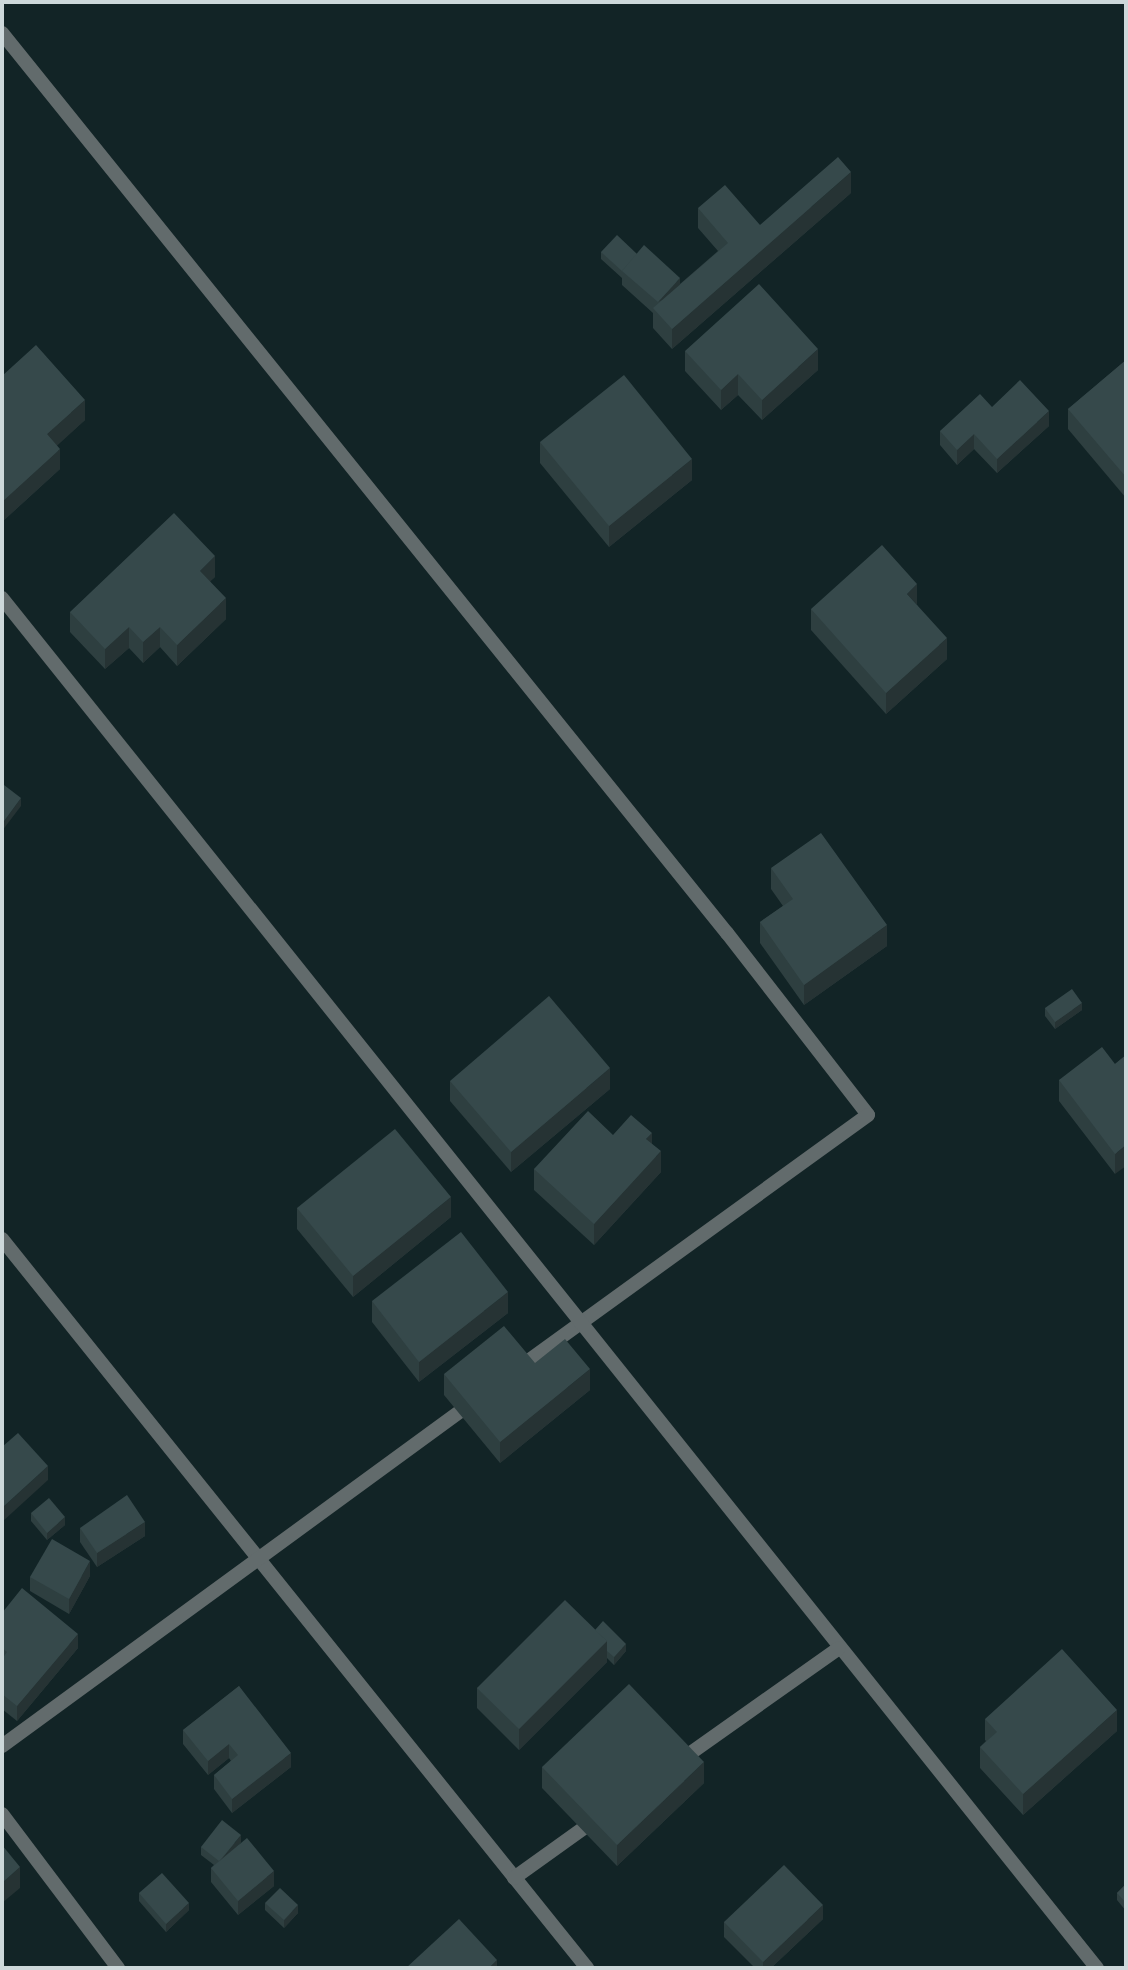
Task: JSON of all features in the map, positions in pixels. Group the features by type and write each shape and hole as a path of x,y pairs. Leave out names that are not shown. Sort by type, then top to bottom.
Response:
{"street":[{"path":"2,33 763,979 868,1115 508,1376"},
{"path":"2,598 1097,1968"},
{"path":"2,1239 587,1968"},
{"path":"2,1746 487,1391"},
{"path":"668,1768 839,1648"},
{"path":"514,1878 613,1807"},
{"path":"2,1814 118,1968"}],"building":[{"path":"838,157 851,172 672,329 653,308 728,243 698,208 725,185 760,225"},
{"path":"617,235 637,254 622,271 601,252"},
{"path":"644,245 680,278 658,302 622,271"},
{"path":"759,284 818,349 762,400 738,374 721,390 685,351"},
{"path":"36,345 85,400 47,434 60,449 3,501 2,376"},
{"path":"1126,360 1126,477 1068,409"},
{"path":"624,375 692,459 609,526 540,442"},
{"path":"1020,380 1049,411 997,459 974,434 957,450 940,431 980,394 992,407"},
{"path":"174,513 215,556 200,571 226,598 177,645 160,627 143,642 129,627 105,649 70,612"},
{"path":"882,545 917,584 907,594 947,638 886,693 811,609"},
{"path":"4,785 21,798 2,824 2,787"},
{"path":"821,833 887,925 804,985 760,922 793,899 771,868"},
{"path":"1072,989 1082,1003 1055,1022 1045,1008"},
{"path":"549,996 610,1068 511,1152 450,1081"},
{"path":"1102,1047 1115,1064 1126,1055 1126,1145 1115,1154 1059,1080"},
{"path":"588,1111 613,1135 631,1115 652,1133 646,1139 661,1151 594,1224 534,1169"},
{"path":"395,1129 451,1197 353,1276 297,1208"},
{"path":"461,1232 508,1292 419,1362 372,1301"},
{"path":"504,1326 535,1363 565,1339 590,1369 500,1442 444,1374"},
{"path":"18,1433 48,1466 2,1508 2,1447"},
{"path":"127,1495 145,1522 97,1553 80,1528"},
{"path":"49,1498 65,1517 47,1533 31,1513"},
{"path":"52,1539 90,1561 69,1599 30,1577"},
{"path":"22,1588 78,1634 17,1706 2,1694 2,1659 7,1652 2,1648 2,1613"},
{"path":"565,1600 607,1641 519,1729 477,1688"},
{"path":"603,1621 626,1644 614,1657 607,1651 607,1641 595,1630"},
{"path":"1062,1649 1117,1710 1023,1794 980,1747 997,1732 985,1719"},
{"path":"629,1684 704,1762 617,1845 542,1767"},
{"path":"239,1686 291,1753 232,1799 214,1775 238,1755 229,1744 208,1761 183,1730"},
{"path":"222,1820 241,1835 219,1861 201,1847"},
{"path":"247,1838 274,1871 238,1901 211,1868"},
{"path":"2,1845 20,1867 2,1883"},
{"path":"784,1865 823,1905 763,1962 724,1922"},
{"path":"162,1873 189,1903 166,1924 139,1893"},
{"path":"1126,1884 1126,1903 1117,1893"},
{"path":"280,1888 298,1905 284,1920 265,1903"},
{"path":"459,1919 497,1960 489,1968 406,1968"}]}
